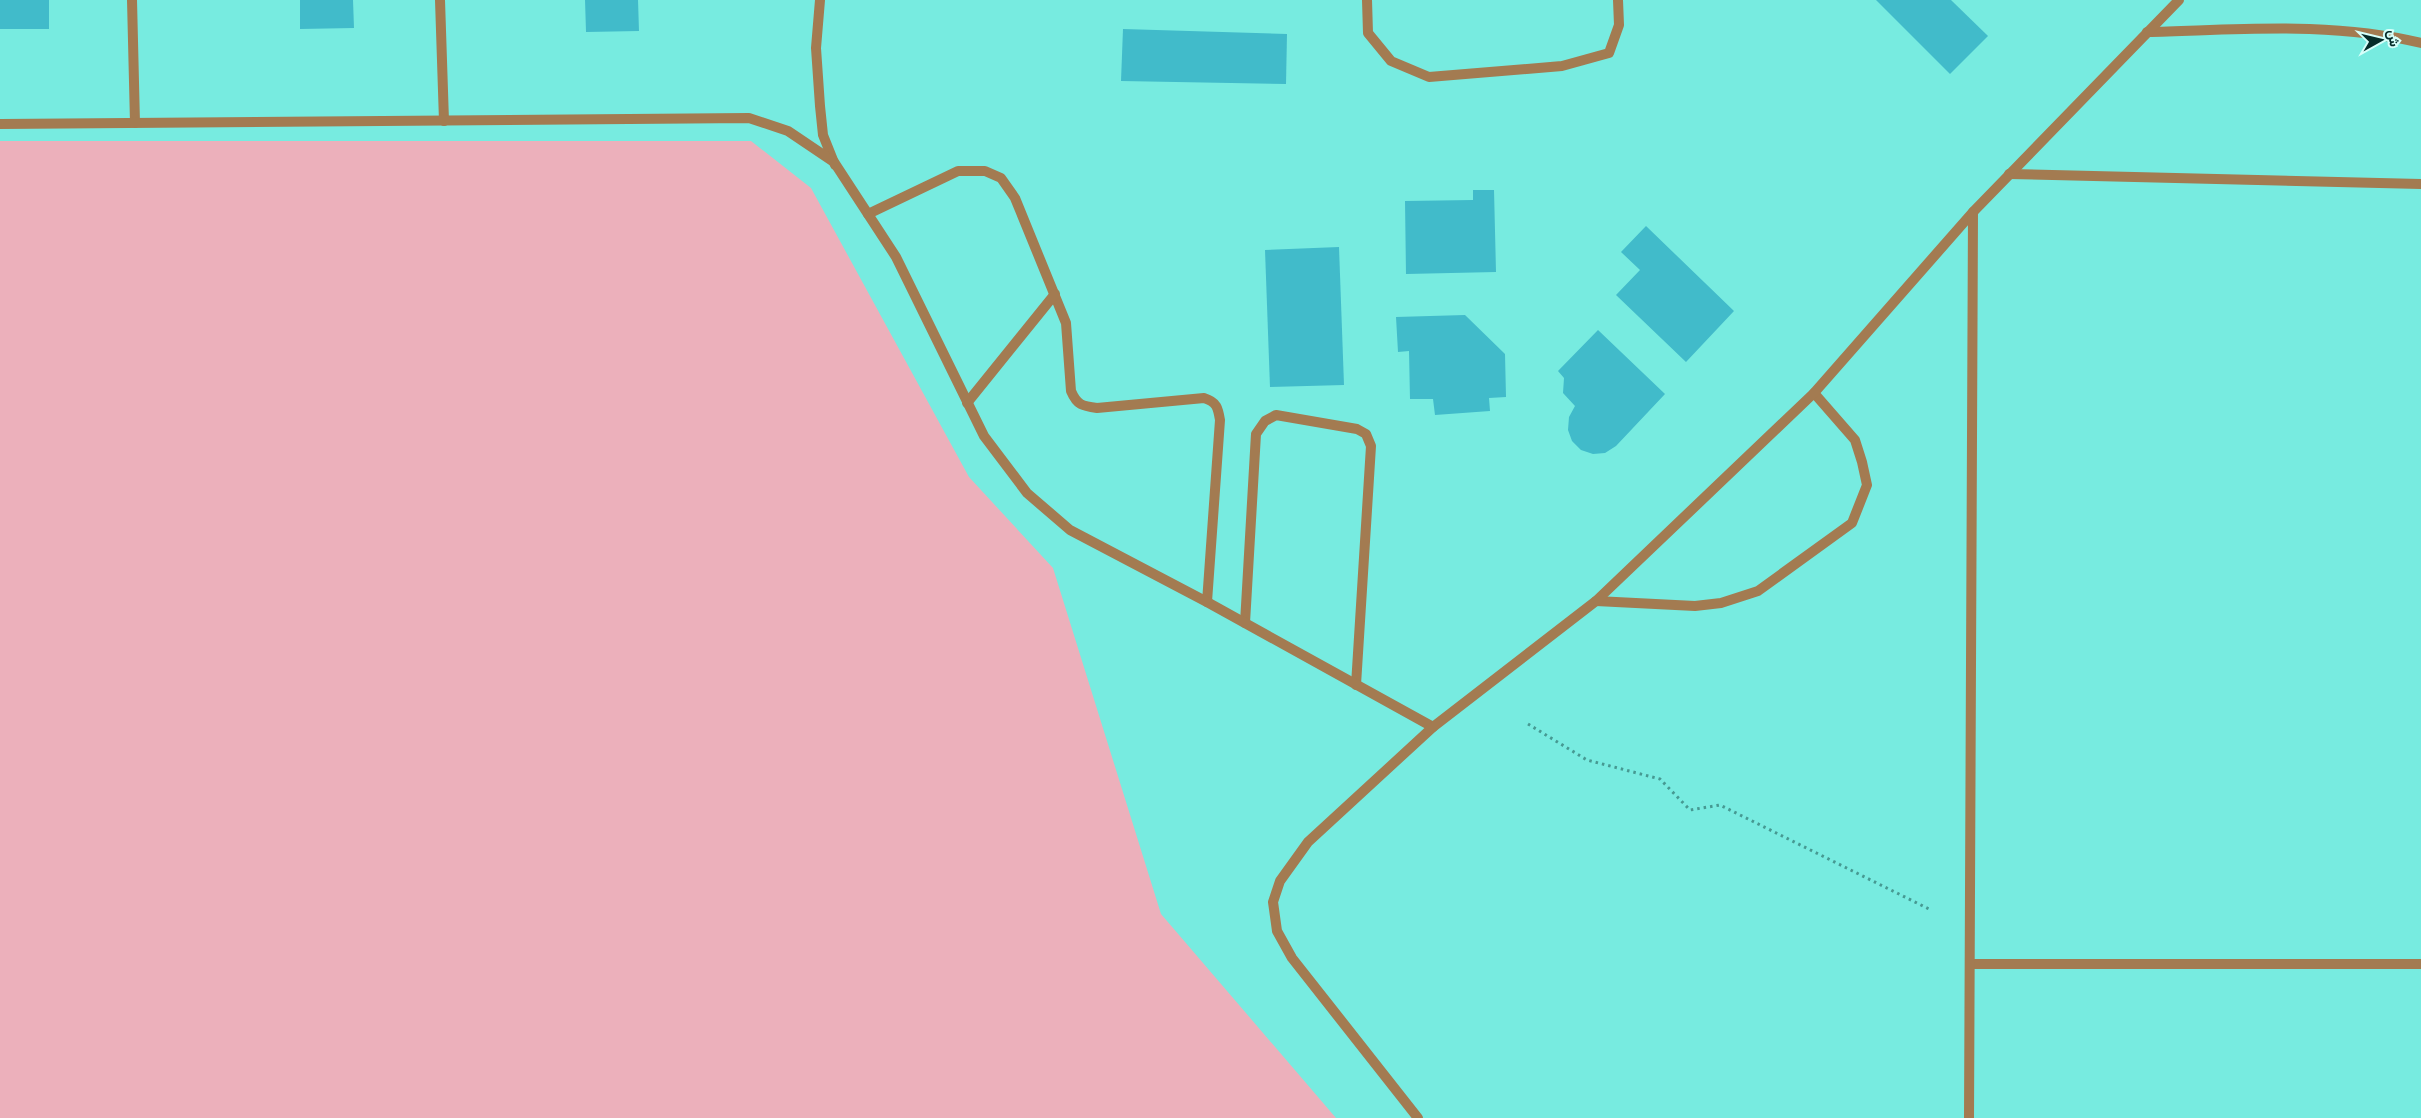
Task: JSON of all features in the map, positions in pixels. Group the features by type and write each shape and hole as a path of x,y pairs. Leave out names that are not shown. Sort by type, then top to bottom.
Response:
{"street":[{"path":"132,0 135,123"},
{"path":"440,0 444,121"},
{"path":"820,0 816,48 821,116 823,135 835,165 896,257 984,436 1027,492 1070,530 1207,602 1433,727"},
{"path":"1367,0 1368,33 1391,61 1429,78 1562,66 1609,53 1619,25 1618,0"},
{"path":"1418,1118 1292,958 1278,931 1273,902 1280,881 1308,842 1433,727 1596,601 1814,393 1973,212 2180,0"},
{"path":"2147,32 2338,29 2395,36 2421,43"},
{"path":"0,124 749,118 788,131 835,165"},
{"path":"868,214 958,170 986,171 1001,178 1015,198 1066,323 1071,391 1075,401 1081,406 1097,408 1204,398 1213,401 1218,408 1220,420 1207,602"},
{"path":"2009,174 2421,184"},
{"path":"1969,1118 1973,212"},
{"path":"968,403 1054,294"},
{"path":"1596,601 1696,606 1721,603 1758,590 1852,523 1867,485 1862,462 1855,440 1814,393"},
{"path":"1245,623 1256,434 1265,420 1276,415 1366,434 1371,446 1356,685"},
{"path":"1970,964 2421,964"}],"path":[{"path":"1528,724 1587,760 1660,779 1690,810 1720,805 1931,910"}],"shaded area":[{"path":"0,141 751,141 811,188 969,477 1053,568 1161,914 1336,1118 0,1118"}],"building":[{"path":"0,0 49,0 49,29 0,29"},
{"path":"300,0 353,0 354,28 300,29"},
{"path":"585,0 638,0 639,31 586,32"},
{"path":"1876,0 1951,0 1988,36 1950,74"},
{"path":"1123,29 1287,34 1286,84 1121,81"},
{"path":"1473,190 1494,190 1496,272 1406,274 1405,201 1473,200"},
{"path":"1646,226 1734,311 1686,362 1616,295 1640,270 1621,252"},
{"path":"1339,247 1344,385 1270,387 1265,250"},
{"path":"1465,315 1505,354 1506,397 1489,398 1490,411 1435,415 1433,399 1410,399 1409,351 1398,352 1396,317"},
{"path":"1598,330 1665,394 1616,446 1605,453 1593,454 1581,450 1572,441 1568,430 1569,417 1575,406 1563,393 1564,378 1558,371"}]}
